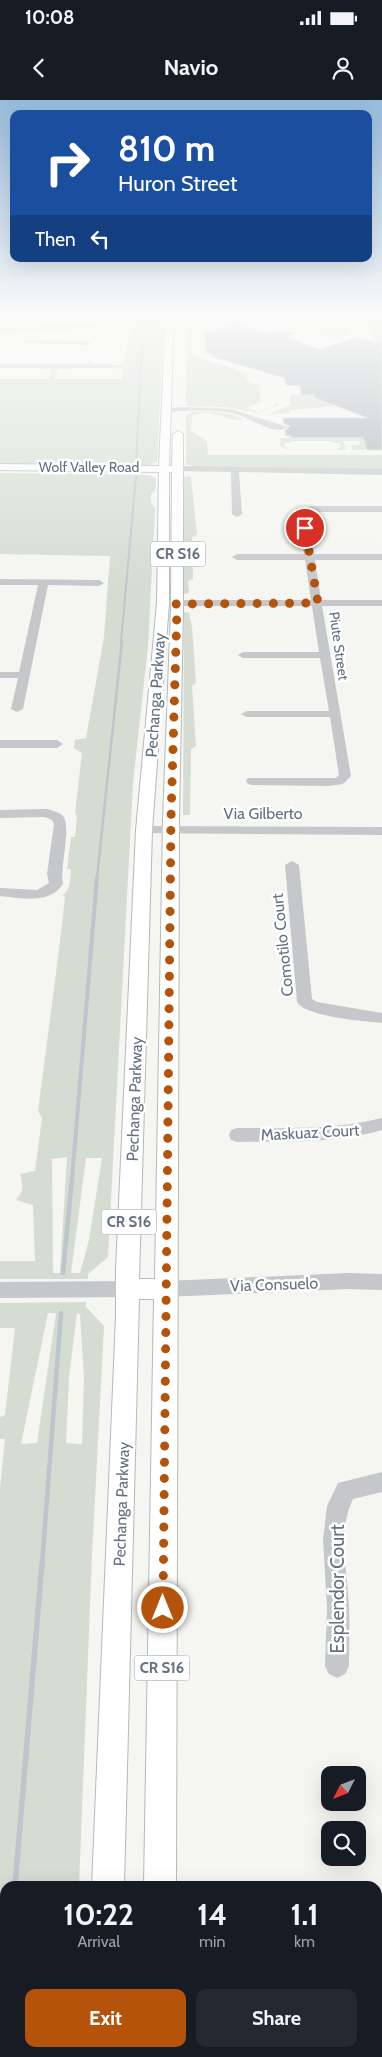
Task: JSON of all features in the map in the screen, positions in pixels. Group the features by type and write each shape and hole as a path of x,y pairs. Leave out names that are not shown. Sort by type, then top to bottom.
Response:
{"main road":[{"name":"Pechanga Parkway","path":"167,404 164,470 169,603"},
{"name":"Pechanga Parkway","path":"108,1881 144,830 169,603 178,470 178,404"},
{"name":"Wolf Valley Road","path":"3,470 83,467 164,470"},
{"name":"Wolf Valley Road","path":"46,469 178,470"},
{"name":"Pechanga Parkway","path":"160,1881 172,830 177,609 169,603"},
{"path":"127,1290 166,1289"}],"street":[{"path":"167,410 229,411 252,418 264,427 284,428"},
{"path":"178,470 382,472"},
{"path":"235,471 237,514"},
{"name":"Piute Street","path":"318,509 311,509 302,513 344,771"},
{"path":"318,509 382,509"},
{"path":"237,557 382,557"},
{"path":"0,582 100,583"},
{"path":"17,709 44,583"},
{"path":"169,603 382,603"},
{"path":"243,655 325,655"},
{"path":"0,675 25,675"},
{"path":"247,714 334,714"},
{"path":"0,744 57,744"},
{"path":"252,781 339,781 345,776 344,771"},
{"path":"0,814 47,813 58,816 61,824 54,874 56,884 49,892 35,896 0,892"},
{"name":"Via Gilberto","path":"144,830 382,831"},
{"name":"Comotilo Court","path":"292,866 305,1002 313,1007 382,1018"},
{"name":"Maskuaz Court","path":"237,1135 328,1133 370,1128 382,1124"},
{"name":"Via Consuelo","path":"166,1289 348,1280 382,1282"},
{"path":"0,1290 127,1290"},
{"name":"Esplendor Court","path":"337,1666 338,1608 334,1539 338,1506 346,1490 382,1482"}],"shaded area":[{"path":"0,404 160,404 157,462 148,465 117,466 0,465"},
{"path":"187,404 255,404 246,408 258,412 274,406 273,404 279,404 258,413 226,407 187,406"},
{"path":"335,404 339,406 290,410 289,413 268,415 290,405"},
{"path":"192,412 217,412 243,419 238,420 206,413 192,416 191,431 207,441 208,455 382,455 382,470 195,467 186,464 186,415"},
{"path":"280,438 365,438 368,449 353,450 351,445 360,445 359,441 343,441 346,449 338,450 341,447 340,443 333,443 332,441 290,441 290,443 284,443 285,447 289,448 286,449 281,447"},
{"path":"0,473 147,475 156,478 155,491 151,494 151,502 155,508 148,646 133,783 108,1257 88,1274 88,1279 0,1279 0,1261 35,1261 33,1205 16,1200 22,1188 20,1174 35,1171 42,1118 38,1111 59,950 65,897 63,895 70,884 71,869 67,869 71,837 75,837 77,816 75,813 82,753 74,748 75,740 86,738 104,637 110,556 0,554","holes":["67,1157 60,1273 53,1273 52,1159","86,1158 102,1158 89,1240 80,1273 71,1273"]},
{"path":"184,477 191,477 197,535 192,537 193,579 188,581 189,593 184,594"},
{"path":"184,612 189,613 192,627 196,683 192,686 196,746 191,749 190,815 183,815"},
{"path":"86,1302 86,1307 104,1326 92,1555 79,1881 0,1881 0,1488 5,1439 0,1439 0,1417 5,1415 15,1328 0,1328 0,1303","holes":["48,1313 56,1313 37,1443 21,1444","77,1313 80,1314 84,1378 82,1444 66,1443 69,1377"]}],"building":[{"path":"332,404 382,404 382,450 367,450 363,438 291,438 291,436 286,436 285,431 290,426 284,424 283,418 368,418"}],"waterway":[{"path":"136,464 139,404"},
{"path":"121,642 136,476"},
{"path":"97,878 122,641"},
{"path":"72,1179 97,877"},
{"path":"63,1273 72,1178"},
{"path":"42,1565 61,1313"},
{"path":"15,1881 42,1563"}],"route":[{"path":"163,1608 171,819 176,604 318,603 305,528"}]}
